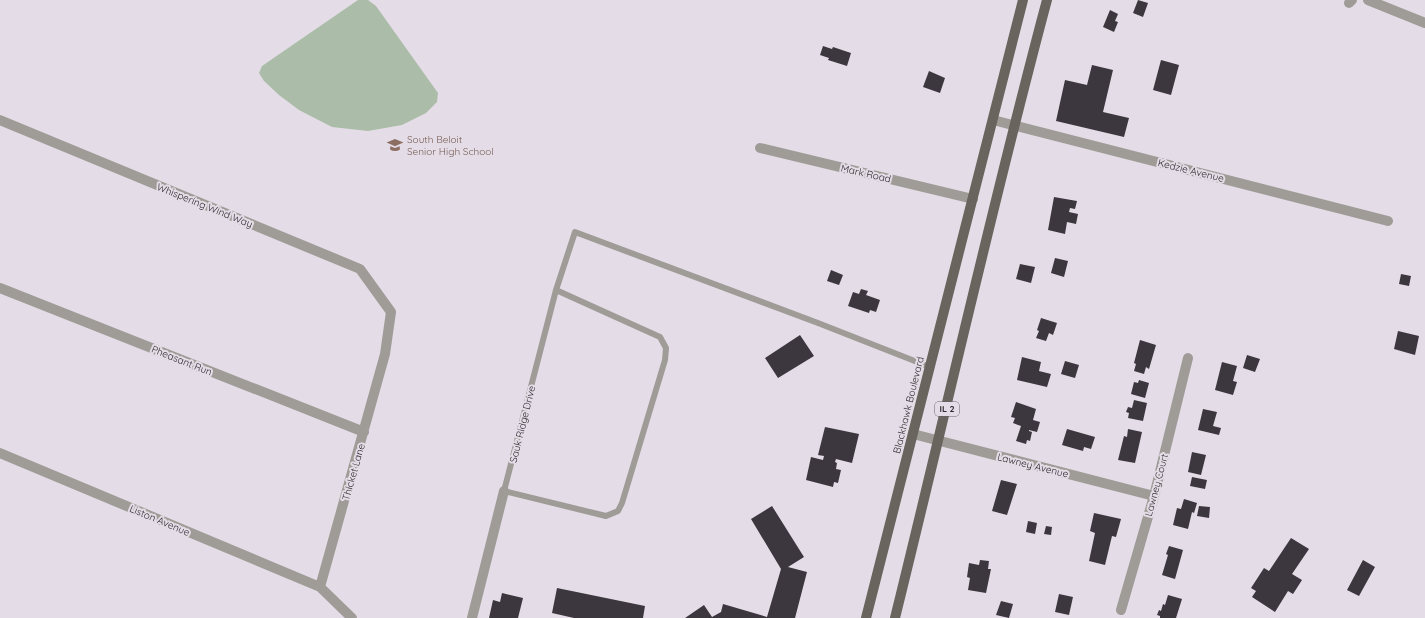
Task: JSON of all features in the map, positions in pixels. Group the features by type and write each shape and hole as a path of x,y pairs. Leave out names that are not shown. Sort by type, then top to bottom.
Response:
{"main road":[{"name":"IL 2","path":"973,199 1023,0"},
{"name":"IL 2","path":"895,618 939,441 1014,125 1047,0"},
{"name":"Blackhawk Boulevard","path":"866,618 973,199"}],"street":[{"path":"1368,0 1425,23"},
{"name":"Whispering Wind Way","path":"0,120 360,269 392,312"},
{"name":"Kedzie Avenue","path":"993,120 1388,221"},
{"name":"Mark Road","path":"760,148 973,199"},
{"name":"Pheasant Run","path":"0,288 364,432"},
{"name":"Thicket Lane","path":"320,587 385,354 392,312"},
{"name":"Lawney Court","path":"1121,610 1154,496 1188,358"},
{"name":"Lawney Avenue","path":"913,434 1154,496"},
{"name":"Liston Avenue","path":"0,453 320,587"},
{"name":"Sauk Ridge Drive","path":"472,618 504,492"},
{"path":"320,587 352,618"}],"lane":[{"name":"Sauk Ridge Drive","path":"504,492 556,290 575,232 818,323 930,367"},
{"path":"504,492 606,516 618,511 622,503 665,360 666,348 660,337 556,290"}],"green space":[{"path":"358,0 368,0 376,6 438,93 437,102 426,113 402,125 368,131 332,127 299,110 279,95 264,81 259,73 262,66"}],"building":[{"path":"1138,0 1148,3 1143,17 1133,13"},
{"path":"1110,10 1118,14 1115,21 1118,22 1114,32 1103,27"},
{"path":"823,46 832,49 833,47 851,53 847,66 828,60 829,58 820,55"},
{"path":"1161,60 1179,65 1171,95 1153,90"},
{"path":"1092,65 1113,70 1103,112 1129,118 1124,137 1056,121 1065,80 1087,85"},
{"path":"929,71 945,78 940,93 923,87"},
{"path":"1054,197 1077,201 1075,209 1070,208 1069,212 1078,214 1076,224 1067,222 1065,234 1048,230"},
{"path":"1055,258 1068,261 1064,277 1051,273"},
{"path":"1020,264 1035,267 1031,283 1016,279"},
{"path":"831,270 843,275 839,285 827,281"},
{"path":"1401,274 1411,276 1409,286 1399,284"},
{"path":"861,289 868,291 866,295 880,300 876,312 870,310 869,313 848,306 853,292 859,294"},
{"path":"1041,318 1057,323 1053,335 1049,333 1046,341 1036,338 1039,331 1037,330"},
{"path":"1398,331 1419,336 1415,355 1394,349"},
{"path":"800,335 814,356 778,378 765,358"},
{"path":"1140,340 1156,345 1149,369 1146,367 1144,374 1134,371 1136,364 1134,363"},
{"path":"1247,355 1260,359 1255,372 1243,368"},
{"path":"1022,357 1041,362 1039,371 1051,374 1047,387 1017,380"},
{"path":"1065,361 1079,365 1075,378 1061,374"},
{"path":"1222,362 1237,366 1233,381 1237,382 1233,395 1215,390"},
{"path":"1139,380 1149,383 1145,398 1131,394 1134,382 1138,383"},
{"path":"1134,400 1147,403 1143,421 1128,418 1129,413 1126,412 1128,407 1132,408"},
{"path":"1016,402 1036,409 1033,420 1040,422 1037,432 1029,430 1032,432 1030,441 1027,440 1026,444 1016,441 1021,426 1013,423 1015,418 1011,417"},
{"path":"1203,409 1217,412 1213,426 1221,428 1219,435 1198,430"},
{"path":"825,427 859,434 852,463 836,459 836,469 841,470 838,483 834,482 833,487 806,480 811,457 823,460 824,456 818,455"},
{"path":"1067,429 1095,437 1091,449 1084,447 1083,451 1062,445"},
{"path":"1128,429 1142,432 1135,463 1118,460 1124,436 1127,437"},
{"path":"1192,452 1206,455 1201,475 1188,472"},
{"path":"1192,477 1207,480 1205,489 1190,486"},
{"path":"1001,480 1017,484 1007,515 992,511"},
{"path":"1184,499 1197,503 1194,513 1192,512 1188,529 1173,525 1177,508 1181,509"},
{"path":"772,506 804,557 788,567 807,572 795,618 685,618 704,605 712,617 721,612 723,604 767,617 781,569 751,519"},
{"path":"1199,506 1210,507 1209,518 1197,516"},
{"path":"1094,513 1121,519 1116,537 1112,536 1105,565 1089,561 1095,533 1090,531"},
{"path":"1028,521 1037,523 1035,534 1026,532"},
{"path":"1046,526 1052,527 1051,535 1044,534"},
{"path":"1291,538 1309,549 1292,574 1302,580 1293,594 1288,591 1275,612 1252,597 1256,591 1251,588 1264,568 1269,571"},
{"path":"1169,546 1183,550 1175,579 1162,575"},
{"path":"980,560 989,561 988,569 991,569 986,593 968,590 970,578 967,577 969,563 979,565"},
{"path":"1363,560 1375,567 1359,596 1347,590"},
{"path":"557,588 645,606 643,618 574,618 552,613"},
{"path":"502,593 523,598 518,618 489,618 493,600 500,602"},
{"path":"1059,594 1073,597 1069,615 1055,612"},
{"path":"1168,595 1182,599 1176,618 1160,618 1160,616 1157,615 1159,610 1161,611 1163,604 1165,605"},
{"path":"1001,601 1013,604 1009,618 996,615"}],"place":[{"name":"South Beloit Senior High School","path":"395,145"}]}
